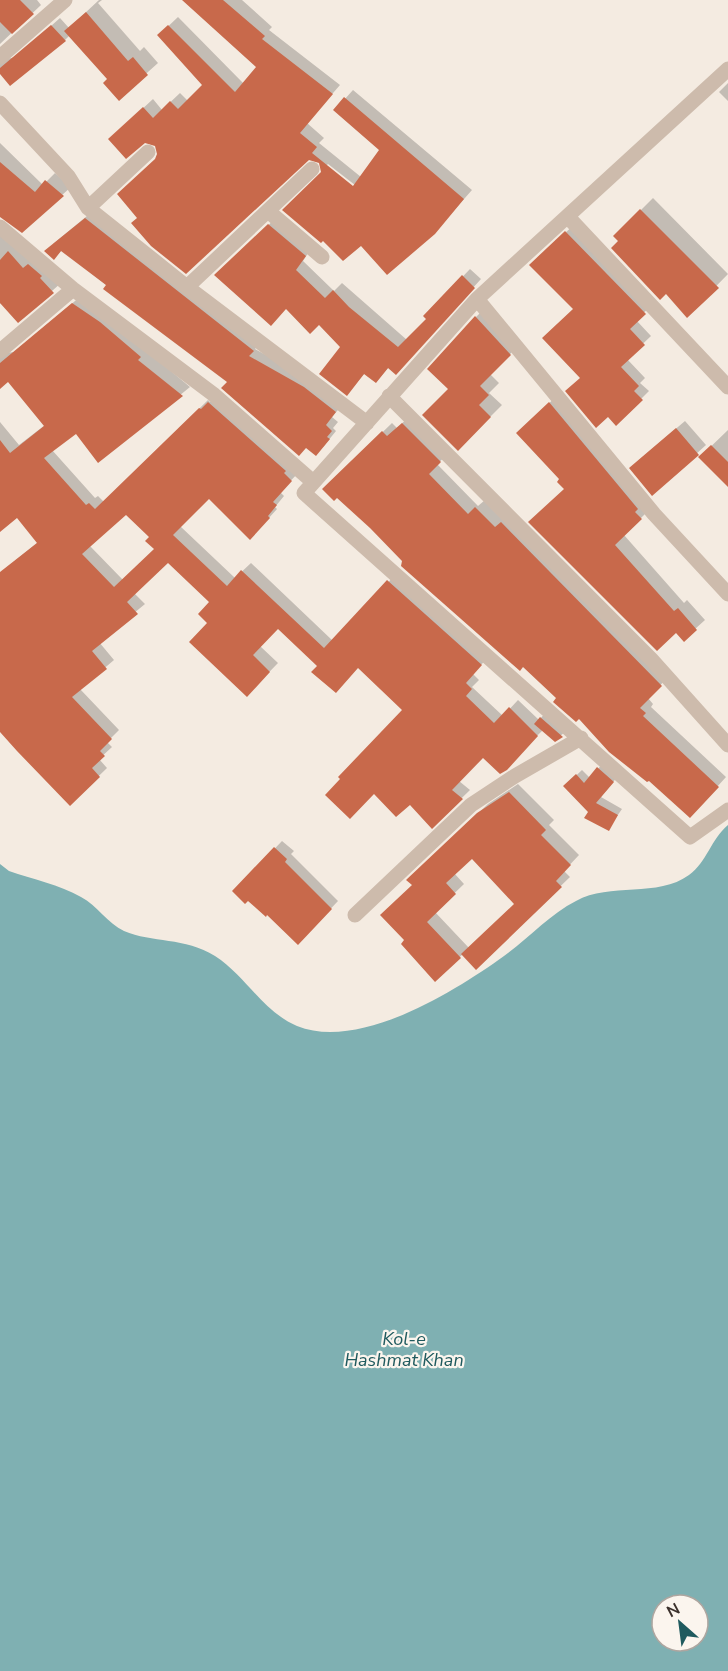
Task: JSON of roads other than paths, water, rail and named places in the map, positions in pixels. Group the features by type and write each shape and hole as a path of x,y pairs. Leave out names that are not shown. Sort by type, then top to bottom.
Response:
{"street":[{"path":"0,57 65,0"},
{"path":"728,69 477,299 312,481 304,494 690,837 728,810"},
{"path":"0,103 68,176 88,208 187,287 367,423"},
{"path":"88,208 148,152"},
{"path":"187,287 312,169"},
{"path":"268,211 322,257"},
{"path":"568,217 728,387"},
{"path":"0,227 73,289 213,394 312,481"},
{"path":"0,351 73,289"},
{"path":"477,299 654,514 728,594"},
{"path":"389,396 651,659 728,745"},
{"path":"355,915 471,805 515,776 581,738"}],"water":[{"name":"Kol-e Hashmat Khan","path":"728,825 728,1671 0,1671 0,864 9,871 81,897 124,931 204,950 226,964 264,1003 285,1020 297,1026 322,1032 348,1031 377,1024 433,1001 504,956 566,906 589,895 663,886 677,882 695,870"}]}
